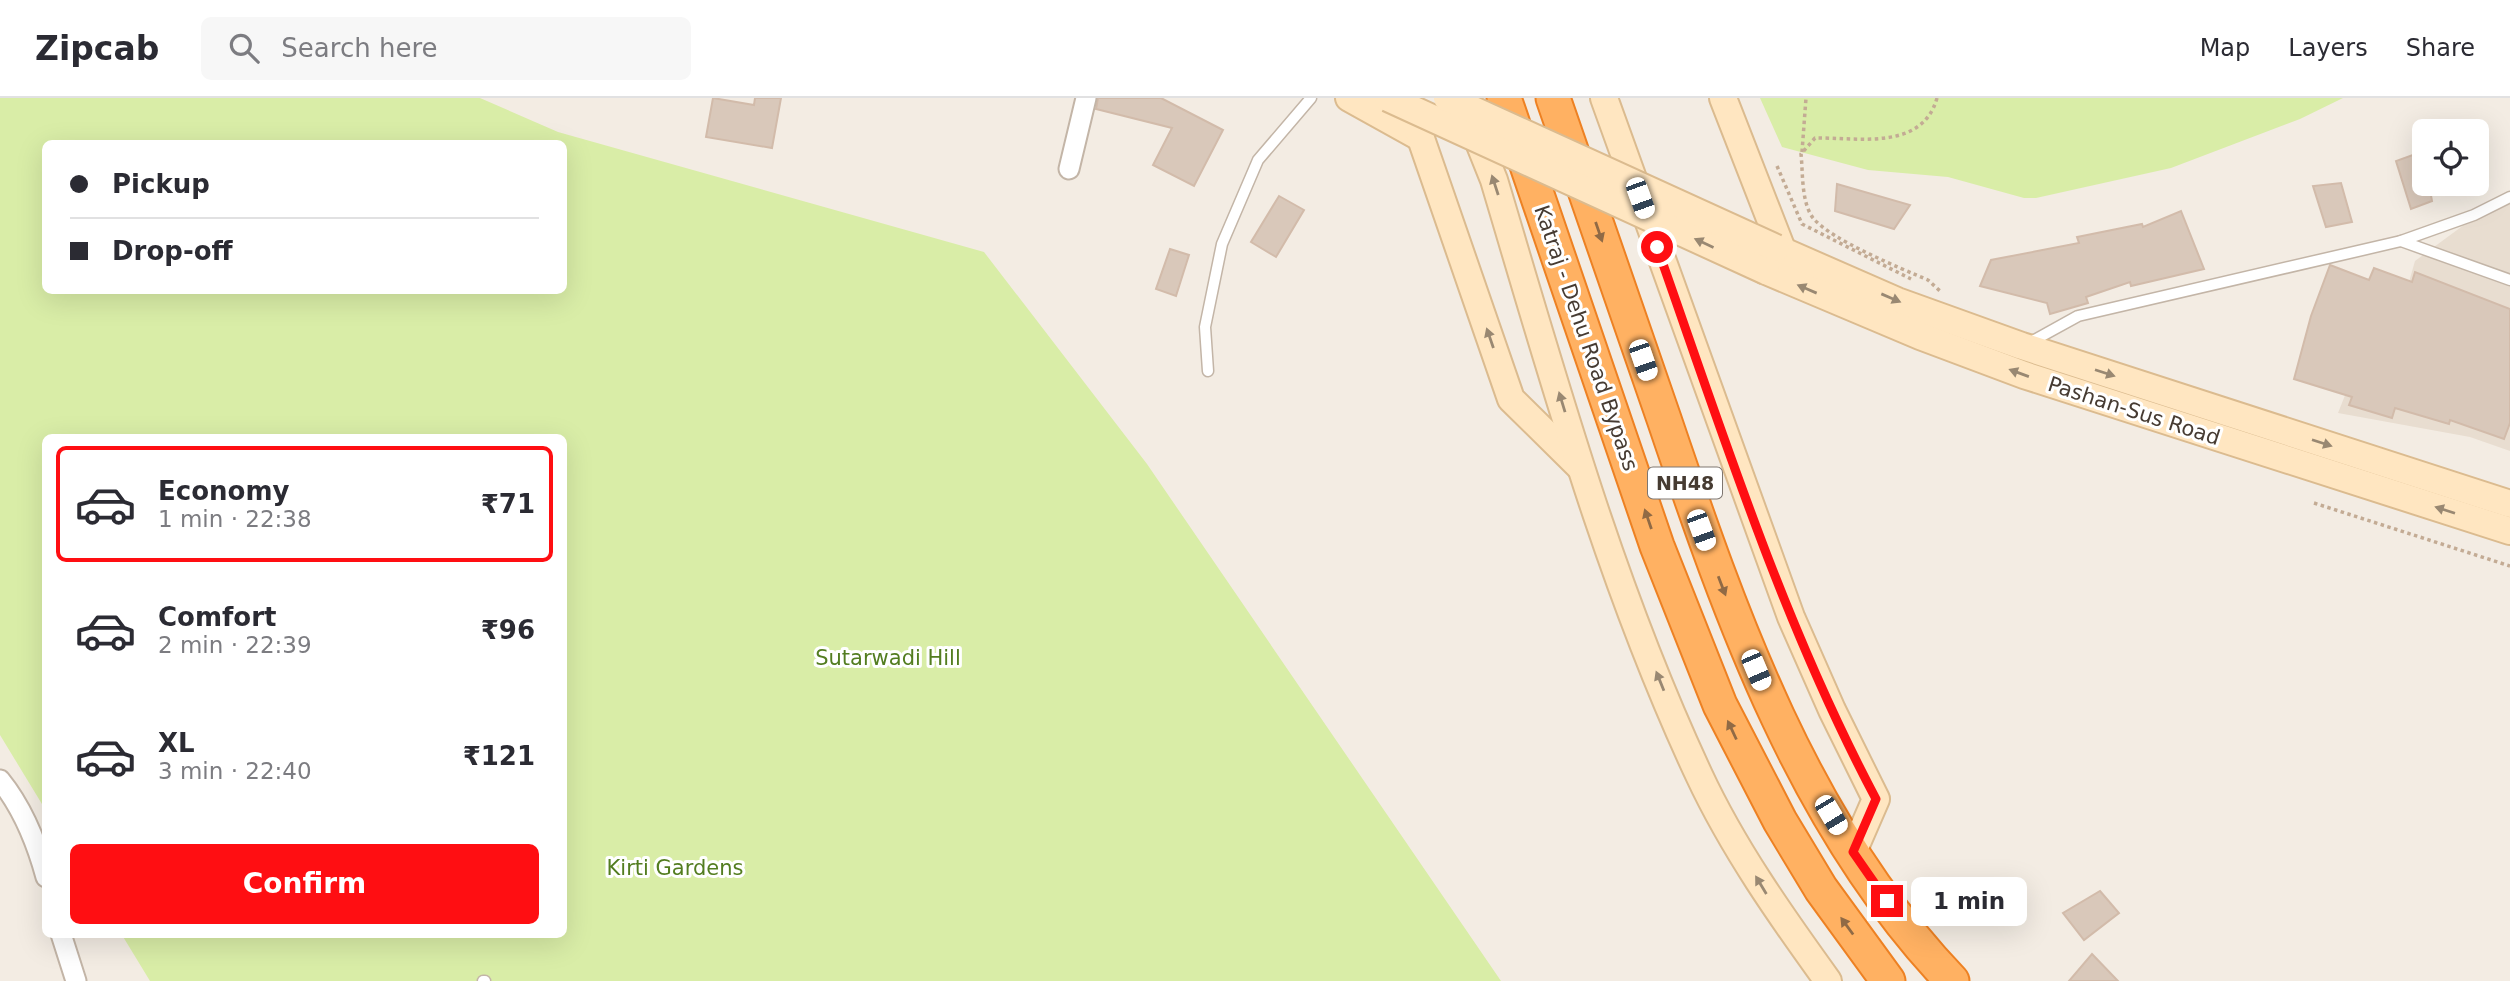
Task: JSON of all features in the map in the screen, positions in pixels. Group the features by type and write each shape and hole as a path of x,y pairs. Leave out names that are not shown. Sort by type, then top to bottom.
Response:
{"highway":[{"name":"Katraj - Dehu Road Bypass","path":"1504,98 1657,546 1720,705 1780,821 1821,890 1888,981"},
{"name":"NH48","path":"1553,98 1701,530 1741,635 1785,733 1853,852 1928,956 1952,981"}],"street":[{"path":"1069,169 1086,98"},
{"path":"1349,98 1421,138"},
{"path":"1388,98 1775,257"},
{"path":"1407,98 1511,399 1584,471"},
{"path":"1447,98 1775,257"},
{"path":"1461,98 1494,180 1611,561 1699,777 1780,916 1828,981"},
{"path":"1604,98 1791,617 1832,710 1876,799 1853,852"},
{"path":"1723,98 1764,198 1775,257"},
{"name":"Pashan-Sus Road","path":"1775,257 2022,346 2510,504"},
{"name":"Pashan-Sus Road","path":"1775,257 1920,336 2024,375 2510,531"},
{"path":"0,780 9,791 42,863"},
{"path":"62,938 76,981"}],"lane":[{"path":"1208,371 1205,327 1222,244 1258,160 1311,98"},
{"path":"2022,346 2078,316 2401,241 2474,215 2510,197"},
{"path":"2401,241 2510,280"}],"path":[{"path":"1773,156 1802,224 1944,296 1928,281 1829,230 1812,217 1804,190 1801,154 1806,133 1806,98"},
{"path":"1801,154 1815,138 1868,141 1898,136 1925,122 1937,98"},
{"path":"2314,503 2510,566"}],"shaded area":[{"path":"2510,191 2510,451 2470,437 2338,413 2367,340 2407,289 2415,261"}],"green space":[{"name":"Sutarwadi Hill","path":"0,98 480,98 558,132 984,252 1147,464 1501,981 150,981 124,938 567,938 567,434 42,434 42,804 0,735"},
{"path":"1760,98 2343,98 2300,119 2171,168 2036,198 2024,198 1948,177 1868,170 1782,147"}],"building":[{"path":"713,98 754,105 755,98 781,98 772,148 706,137"},
{"path":"1098,98 1161,98 1223,130 1194,186 1153,165 1172,128 1096,109"},
{"path":"2412,155 2412,196 2431,196 2432,201 2411,209 2396,161"},
{"path":"2341,183 2352,222 2326,227 2313,186"},
{"path":"1837,184 1910,205 1894,229 1835,211"},
{"path":"1279,196 1304,210 1276,257 1251,242"},
{"path":"2181,211 2204,269 2131,286 2130,282 2086,297 2088,303 2050,314 2047,303 1980,286 1991,260 2079,243 2077,237 2142,224 2143,227"},
{"path":"1170,249 1189,255 1176,296 1156,289"},
{"path":"2330,265 2369,280 2374,268 2412,282 2415,272 2510,309 2510,423 2504,439 2450,420 2449,424 2395,408 2392,418 2349,405 2352,397 2294,379 2311,316"},
{"path":"2100,891 2119,913 2084,940 2063,913"},
{"path":"2092,954 2118,981 2069,981"}],"route":[{"path":"1657,247 1791,617 1832,710 1876,799 1853,852 1887,901"}],"park label":[{"name":"Kirti Gardens","path":"675,868"}]}
